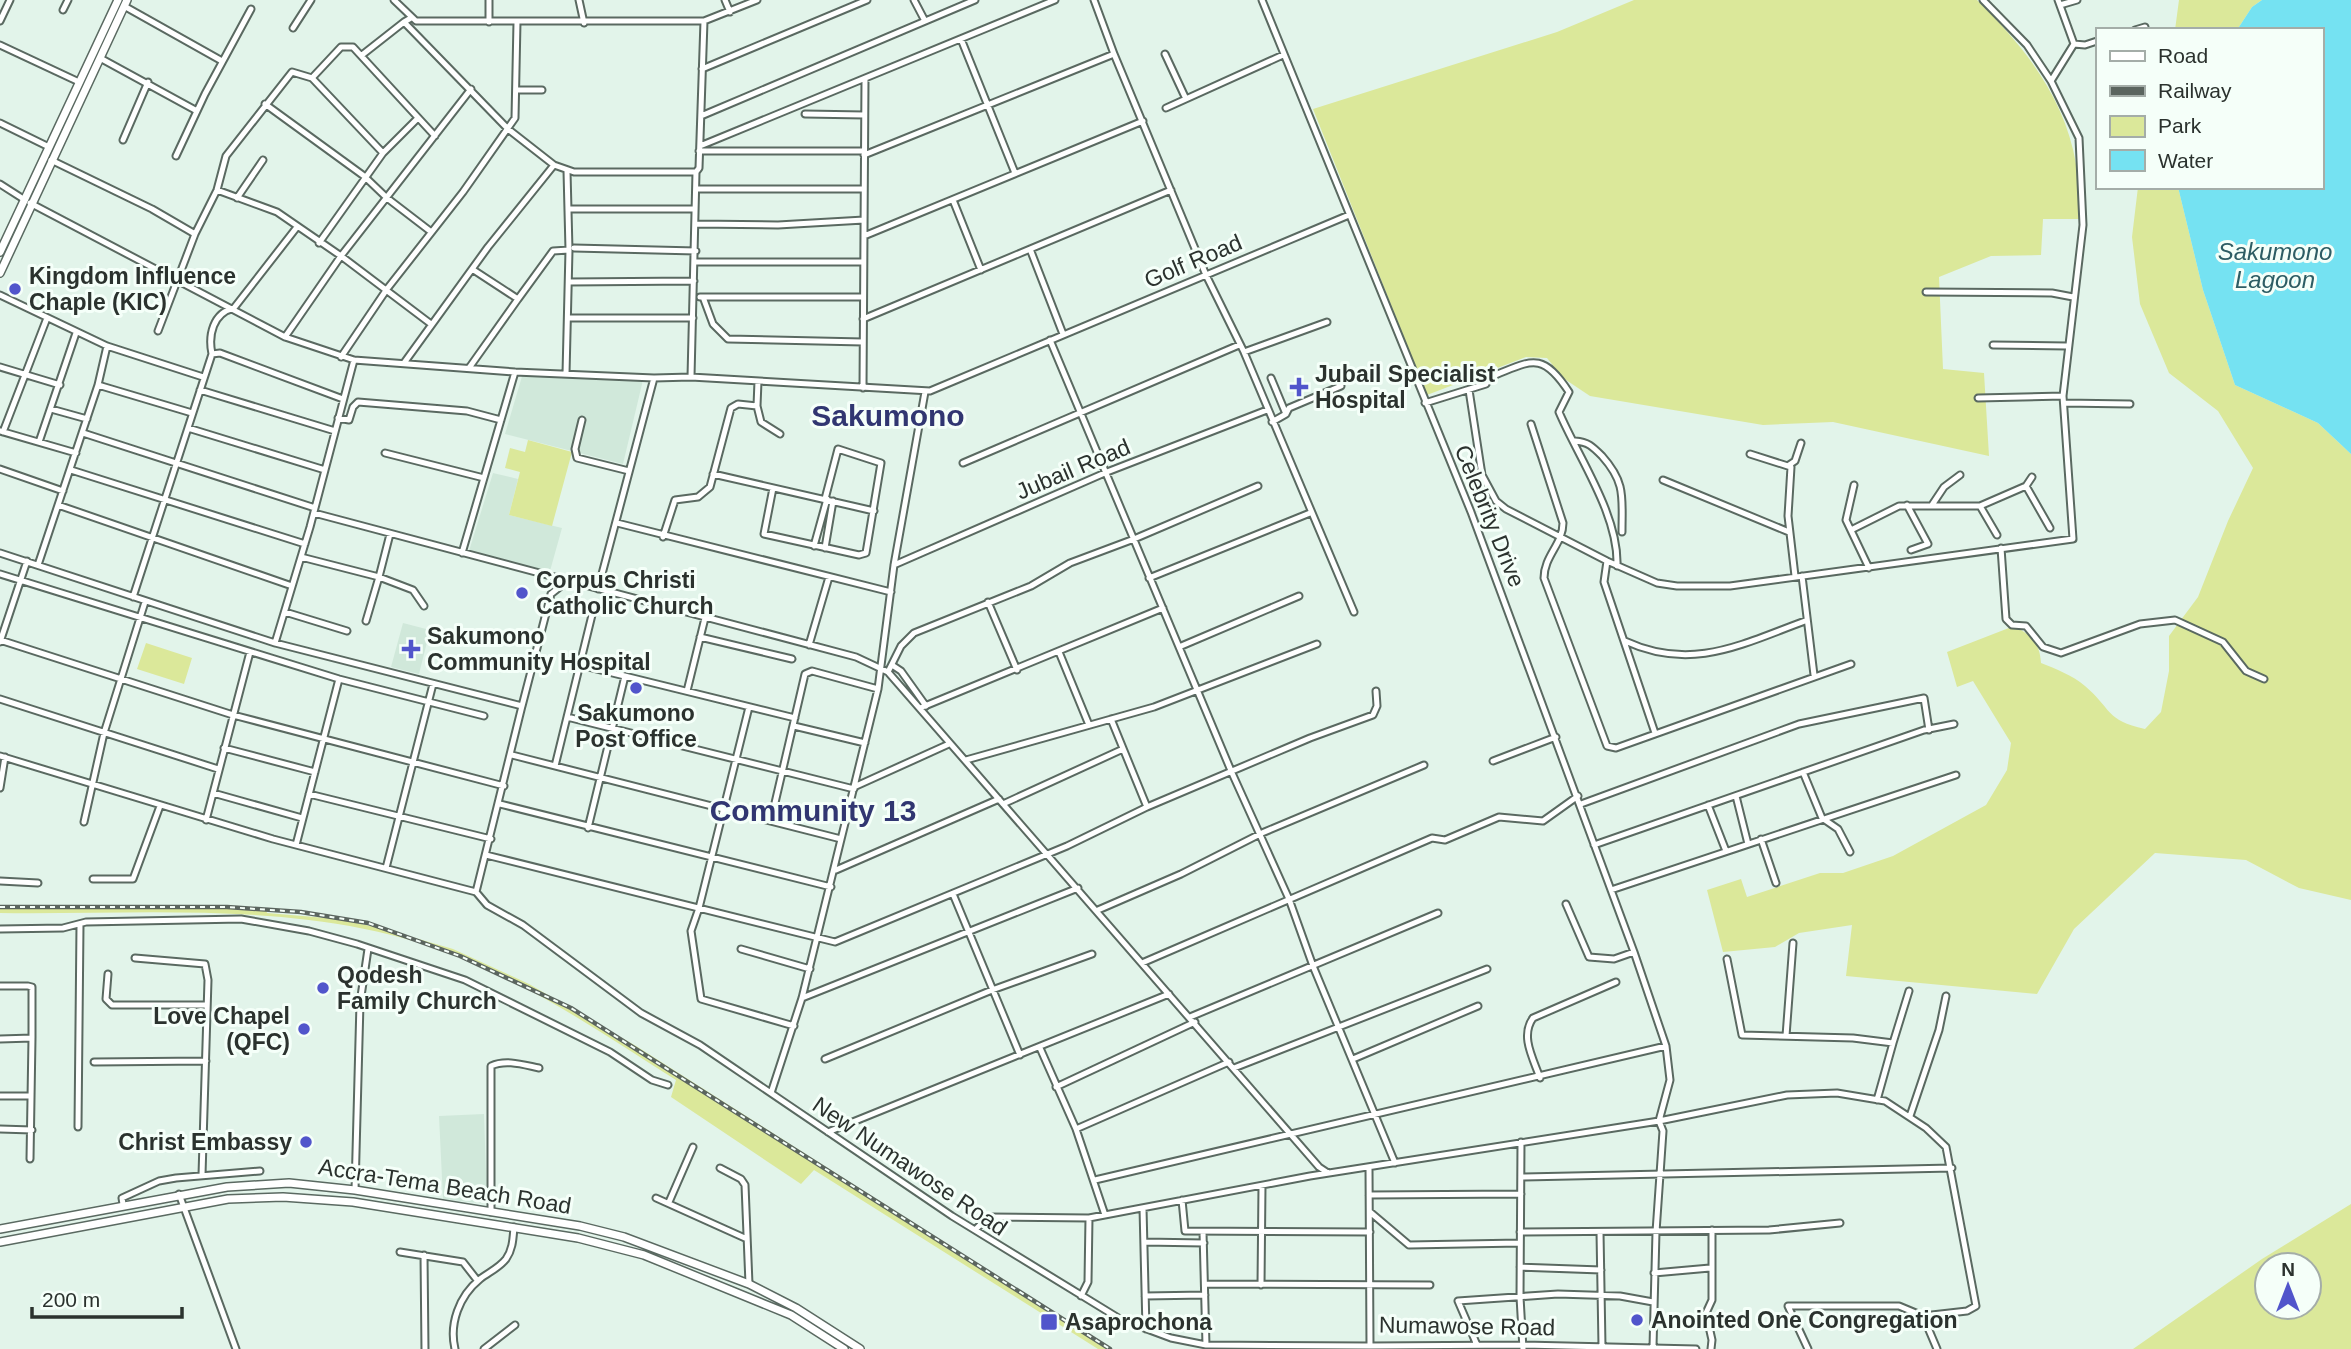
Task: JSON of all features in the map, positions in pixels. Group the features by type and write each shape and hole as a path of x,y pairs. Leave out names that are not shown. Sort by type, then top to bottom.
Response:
{"main road":[{"path":"0,252 2,241 51,160 100,58 123,2"},
{"path":"0,273 49,147 79,82 123,2"},
{"name":"Accra-Tema Beach Road","path":"0,1229 179,1194 256,1184 355,1190 580,1226 624,1237 748,1284 796,1308 860,1349"},
{"path":"353,1202 355,1190"},
{"name":"Accra-Tema Beach Road","path":"0,1242 183,1206 254,1197 353,1202 578,1238 644,1255 791,1315 844,1349"}],"street":[{"path":"0,21 10,0"},
{"path":"63,10 68,0"},
{"path":"293,28 311,0"},
{"path":"394,0 411,18 424,22 584,23 704,21 757,0"},
{"path":"489,0 489,22"},
{"path":"579,0 584,23"},
{"path":"725,0 730,12"},
{"path":"702,69 867,0"},
{"path":"914,0 925,21"},
{"path":"701,116 975,0"},
{"path":"699,148 1055,0"},
{"path":"1094,0 1206,275 1244,352 1353,612"},
{"name":"Celebrity Drive","path":"1262,0 1556,737 1666,1046 1670,1080 1659,1121 1663,1131 1654,1273 1653,1347"},
{"path":"1469,390 1476,447 1487,487 1496,501 1560,538 1657,583 1677,586 1730,586 2073,539 2064,399 2067,346 2084,225 2079,138 2051,81 2023,40 1983,0"},
{"path":"2074,44 2059,3 2077,0"},
{"path":"123,2 222,61"},
{"path":"176,156 222,61 251,9"},
{"path":"362,55 411,18"},
{"path":"691,377 696,172 704,21"},
{"path":"404,22 508,130 567,171 614,174 696,172"},
{"path":"341,356 430,230 508,130 517,106 517,22"},
{"path":"961,39 1015,173"},
{"path":"2074,44 2096,41"},
{"path":"0,44 79,82"},
{"path":"2051,81 2074,44"},
{"path":"312,78 341,47 353,47 435,136"},
{"path":"699,148 864,153 1114,54"},
{"path":"1166,54 1186,100"},
{"path":"1166,108 1283,55"},
{"path":"100,58 197,111"},
{"path":"158,331 195,234 217,190 226,156 292,72 312,78 383,153"},
{"path":"863,388 865,79"},
{"path":"123,141 148,82"},
{"path":"285,337 341,256 471,89"},
{"path":"516,90 542,90"},
{"path":"265,104 364,176 387,198 430,230"},
{"path":"805,114 864,115"},
{"path":"319,243 364,176 418,118"},
{"path":"864,236 1143,121"},
{"path":"0,123 49,147"},
{"path":"51,160 152,209 195,234"},
{"path":"237,198 263,160"},
{"path":"404,363 472,269 554,164"},
{"path":"566,374 571,249 567,171"},
{"path":"0,184 136,261 179,279 285,337 354,360 516,372 691,377 925,392 894,565 878,689 803,998 771,1093"},
{"path":"696,189 864,189"},
{"path":"217,190 259,203 341,256 431,324"},
{"path":"863,319 1171,190"},
{"path":"953,200 981,270"},
{"path":"569,209 695,209"},
{"name":"Golf Road","path":"925,392 1349,215"},
{"path":"695,224 778,225 864,220"},
{"path":"133,597 212,354 209,337 211,330 225,310 234,308 297,227"},
{"path":"1030,249 1063,334"},
{"path":"469,368 553,251 695,251"},
{"path":"695,262 863,262"},
{"path":"472,269 519,299"},
{"path":"569,282 694,281"},
{"path":"1926,292 2052,293 2073,297"},
{"path":"0,295 107,346 203,377"},
{"path":"694,297 863,298"},
{"path":"703,297 713,324 728,339 863,342"},
{"path":"47,318 27,374 1,431 76,453"},
{"path":"568,318 693,318"},
{"path":"1244,352 1327,322"},
{"path":"39,442 76,333"},
{"path":"1050,340 1232,773 1262,833 1313,967 1395,1163"},
{"path":"963,463 1239,345"},
{"path":"1993,345 2067,346"},
{"path":"38,565 83,433 107,346"},
{"path":"212,354 220,353 343,399"},
{"path":"275,643 315,510 354,360"},
{"path":"1425,403 1486,384 1490,377 1534,361 1543,363 1569,392 1559,412 1575,441 1603,506 1617,550 1617,566"},
{"path":"0,367 60,386"},
{"path":"462,554 516,372"},
{"path":"598,589 654,378"},
{"path":"1271,378 1286,414"},
{"path":"758,381 757,406 761,422 780,433"},
{"path":"98,385 192,413"},
{"path":"1272,422 1286,414 1289,408 1341,386"},
{"path":"200,390 335,431"},
{"path":"1978,398 2064,399 2130,404"},
{"path":"338,418 349,420 353,407 358,402 467,411 500,420"},
{"path":"663,537 673,502 692,499 707,491 731,408 738,404 757,406"},
{"path":"51,409 87,419"},
{"name":"Jubail Road","path":"894,565 1107,472 1267,410"},
{"path":"582,420 575,449 577,458 629,471"},
{"path":"1531,424 1561,514 1560,538 1546,559 1544,578 1604,744 1616,748 1851,664"},
{"path":"188,428 325,470"},
{"path":"83,433 390,534 856,657 888,672 923,707"},
{"path":"1575,441 1590,444 1618,474 1622,485 1622,532"},
{"path":"1789,465 1795,461 1801,443"},
{"path":"773,488 764,534 825,548 859,555 866,553 881,463 843,449 836,451 825,548"},
{"path":"385,453 484,478"},
{"path":"1750,454 1789,465 1792,471 1789,532 1814,675"},
{"path":"0,469 63,491"},
{"path":"71,470 305,544"},
{"path":"713,474 874,510"},
{"path":"1932,505 1944,487 1960,475"},
{"path":"1851,530 1892,509 1907,505 1960,508 1980,506 2026,486 2032,477"},
{"path":"1663,480 1789,532"},
{"path":"1854,485 1846,516 1869,568"},
{"path":"888,672 901,646 915,633 1043,580 1070,563 1133,540 1258,486"},
{"path":"2026,486 2050,528"},
{"path":"814,545 829,500"},
{"path":"58,505 292,586"},
{"path":"1907,505 1928,544 1911,550"},
{"path":"1980,506 1997,535"},
{"path":"1149,578 1310,513"},
{"path":"617,523 663,537 891,593"},
{"path":"366,621 390,534"},
{"path":"2001,548 2006,619 2011,625 2025,626 2049,651 2061,653 2140,624 2175,620 2223,642 2246,671 2264,679"},
{"path":"0,554 275,643 522,706"},
{"path":"301,557 379,577 413,590 424,606"},
{"path":"1608,561 1604,582 1655,733"},
{"path":"27,562 0,641 233,715 504,786"},
{"path":"0,574 339,679 484,716"},
{"path":"809,645 829,577"},
{"path":"0,788 3,757 206,820 476,892 551,594 566,582"},
{"path":"1179,648 1299,596"},
{"path":"988,602 1017,670"},
{"path":"84,822 104,733 145,603"},
{"path":"923,707 1163,608"},
{"path":"285,612 348,631"},
{"path":"555,766 592,615"},
{"path":"687,691 705,618"},
{"path":"1625,640 1667,653 1709,655 1805,621"},
{"path":"700,637 792,659"},
{"path":"966,760 1199,691 1317,643"},
{"path":"206,820 250,652"},
{"path":"1059,652 1089,725"},
{"path":"580,665 795,718"},
{"path":"892,665 901,671 949,744 1098,910 1319,1167 1329,1173"},
{"path":"771,820 803,678 808,671 878,689"},
{"path":"588,828 625,676"},
{"path":"296,845 339,679"},
{"path":"386,868 433,684"},
{"path":"486,855 828,941 840,940 1047,854 1147,807 1310,738 1373,715 1377,706 1376,691"},
{"path":"1581,804 1820,718 1924,698 1929,730"},
{"path":"0,699 218,769"},
{"path":"749,707 691,938 701,981 701,999 794,1026"},
{"path":"567,718 854,788 949,744"},
{"path":"1111,719 1147,807"},
{"path":"1594,845 1803,772 1954,724"},
{"path":"793,726 865,743"},
{"path":"1493,761 1556,737"},
{"path":"224,748 315,772"},
{"path":"836,870 1123,749"},
{"path":"512,755 841,839"},
{"path":"1098,910 1181,874 1262,833 1424,765"},
{"path":"1803,772 1822,818 1838,829 1850,852"},
{"path":"1611,890 1956,775"},
{"path":"213,793 302,818"},
{"path":"309,794 491,839"},
{"path":"1142,963 1432,838 1445,840 1499,817 1543,821 1578,796"},
{"path":"1736,796 1748,844"},
{"path":"500,804 831,887"},
{"path":"1708,805 1726,851"},
{"path":"93,879 133,879 160,806"},
{"path":"1760,839 1776,883"},
{"path":"0,881 38,883"},
{"path":"803,998 1078,888"},
{"name":"New Numawose Road","path":"476,892 487,905 523,925 641,1013 700,1045 975,1230 1082,1296 1146,1329 1206,1345 1296,1348 1370,1346"},
{"path":"953,894 1020,1055"},
{"path":"1566,904 1589,957 1614,959 1634,952"},
{"path":"1056,1087 1192,1019 1438,913"},
{"path":"0,929 50,929 86,922 241,919 309,931 465,980 567,1029 652,1080 667,1085"},
{"path":"78,1127 80,925"},
{"path":"1786,1036 1793,943"},
{"path":"355,1190 360,1003 368,949"},
{"path":"741,949 810,969"},
{"path":"825,1059 992,989 1092,954"},
{"path":"135,958 205,964 208,980 202,1175"},
{"path":"1727,959 1742,1035 1894,1043"},
{"path":"1234,1068 1487,969"},
{"path":"108,974 106,999 112,1005 206,1004"},
{"path":"1540,1077 1527,1038 1528,1025 1533,1018 1616,982"},
{"path":"0,986 32,987 30,1159"},
{"path":"1877,1100 1909,991"},
{"path":"828,1132 1169,994"},
{"path":"1910,1116 1939,1030 1946,996"},
{"path":"1353,1059 1478,1006"},
{"path":"0,1039 32,1038"},
{"path":"1096,1180 1666,1046"},
{"path":"1040,1048 1096,1180 1105,1215"},
{"path":"93,1062 206,1061"},
{"path":"1076,1129 1229,1062"},
{"path":"491,1212 491,1066 498,1063 515,1063 539,1069"},
{"path":"975,1230 988,1217 1065,1220 1088,1218 1329,1173 1659,1121 1787,1095 1837,1093 1877,1100 1910,1116 1938,1137 1946,1147 1976,1306 1967,1311 1923,1316 1899,1306 1788,1307 1808,1349"},
{"path":"0,1096 32,1096"},
{"path":"0,1129 32,1130"},
{"path":"1521,1142 1520,1297 1523,1347"},
{"path":"669,1202 693,1147"},
{"name":"Numawose Road","path":"1369,1167 1370,1346 1602,1346 1696,1349"},
{"path":"720,1168 744,1181 748,1284"},
{"path":"1521,1177 1952,1168"},
{"path":"123,1204 122,1198 159,1181 260,1171"},
{"path":"1261,1284 1262,1186"},
{"path":"179,1194 236,1349"},
{"path":"1369,1195 1521,1194"},
{"path":"656,1198 747,1239"},
{"path":"1181,1200 1185,1242"},
{"path":"1143,1208 1146,1329"},
{"path":"1370,1212 1409,1245 1520,1243"},
{"path":"1082,1296 1088,1282 1088,1218"},
{"path":"1520,1232 1769,1230 1840,1223"},
{"path":"455,1349 453,1330 457,1310 477,1280 505,1259 511,1250 514,1227"},
{"path":"1711,1349 1712,1340 1706,1313 1712,1300 1712,1230"},
{"path":"1185,1231 1370,1232"},
{"path":"1203,1232 1206,1345"},
{"path":"1600,1233 1602,1346"},
{"path":"1144,1242 1204,1243"},
{"path":"400,1252 463,1262 477,1280"},
{"path":"424,1255 425,1349"},
{"path":"1520,1266 1601,1270"},
{"path":"1654,1273 1710,1268"},
{"path":"1206,1284 1430,1285"},
{"path":"1145,1296 1205,1295"},
{"path":"1477,1345 1458,1301 1600,1295 1653,1301"},
{"path":"1923,1316 1937,1349"},
{"path":"484,1349 515,1325"}],"shaded area":[{"path":"523,373 643,380 623,464 505,434"},
{"path":"493,473 518,479 509,515 562,528 550,571 469,551"},
{"name":"Sakumono Community Hospital","path":"403,623 430,630 419,674 391,667"},
{"path":"484,1114 487,1204 443,1199 439,1116"}],"green space":[{"path":"1634,0 1977,0 2026,55 2052,95 2071,140 2077,171 2079,219 2043,219 2041,255 1991,256 1939,277 1943,369 1984,373 1989,456 1833,422 1763,425 1590,396 1563,378 1547,358 1526,357 1427,395 1313,109 1557,32"},
{"path":"2179,0 2262,0 2252,7 2238,28 2175,28"},
{"path":"2138,189 2178,189 2203,290 2235,385 2318,423 2351,454 2351,900 2299,888 2246,860 2155,853 2074,929 2037,994 1846,976 1852,925 1799,933 1775,947 1723,952 1707,890 1741,879 1747,897 1820,873 1843,873 1893,856 1986,805 2007,770 2011,743 1973,681 1957,687 1947,652 2014,626 2034,640 2041,663 2080,682 2116,718 2145,729 2161,712 2169,671 2169,636 2198,597 2228,521 2253,468 2218,411 2169,373 2140,304 2132,237"},
{"path":"528,440 572,452 552,526 509,515 520,472 505,468 510,448 525,452"},
{"path":"146,643 192,658 184,684 137,669"},
{"path":"0,909 266,909 267,913 338,919 453,949 529,984 636,1046 1112,1349 1098,1349 814,1170 801,1184 671,1097 676,1080 550,1001 470,961 413,941 356,927 297,919 179,912 0,913"},
{"path":"2351,1204 2351,1349 2133,1349 2253,1265 2253,1321 2323,1321 2323,1251 2275,1251"}],"water":[{"name":"Sakumono Lagoon","path":"2262,0 2351,0 2351,454 2318,423 2235,385 2203,290 2178,189 2323,189 2323,28 2238,28 2252,7"}],"railway":[{"path":"0,907 227,907 301,912 368,923 460,956 571,1008 1110,1349"}],"place":[{"name":"Kingdom Influence Chaple (KIC)","path":"15,289"},
{"name":"Jubail Specialist Hospital","path":"1299,387"},
{"name":"Corpus Christi Catholic Church","path":"522,593"},
{"name":"Sakumono Community Hospital","path":"411,649"},
{"name":"Sakumono Post Office","path":"636,688"},
{"name":"Qodesh Family Church","path":"323,988"},
{"name":"Love Chapel (QFC)","path":"304,1029"},
{"name":"Christ Embassy","path":"306,1142"},
{"name":"Anointed One Congregation","path":"1637,1320"},
{"name":"Asaprochona","path":"1049,1322"}],"district":[{"name":"Sakumono","path":"888,416"},
{"name":"Community 13","path":"813,811"}]}
